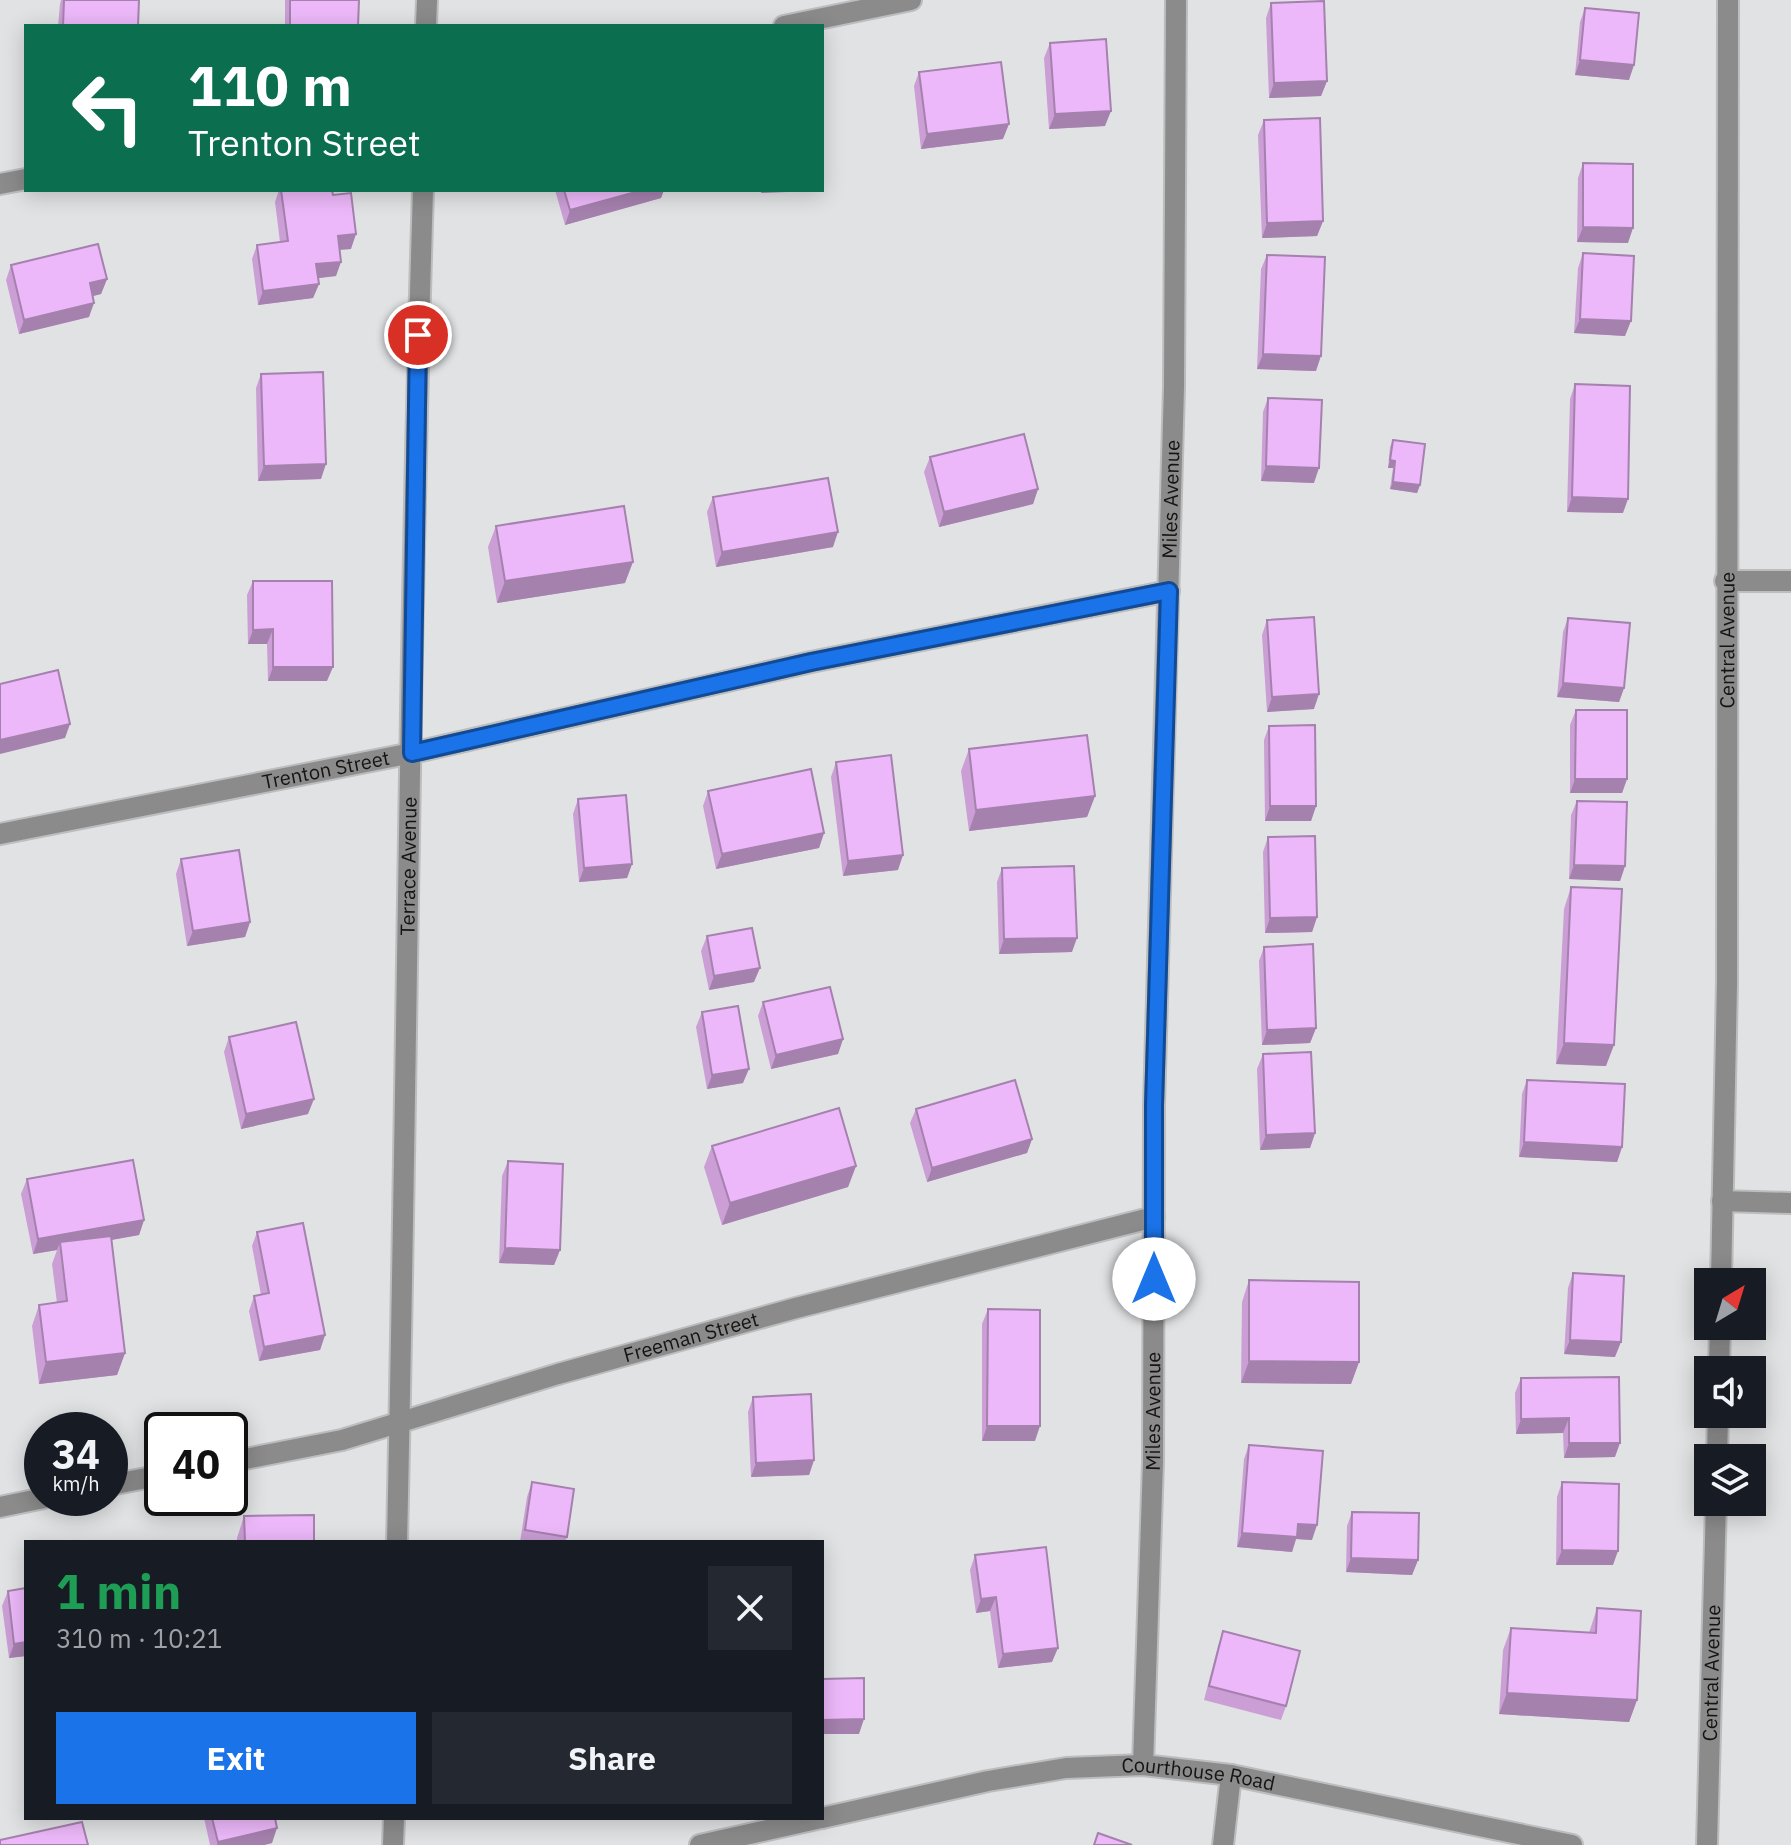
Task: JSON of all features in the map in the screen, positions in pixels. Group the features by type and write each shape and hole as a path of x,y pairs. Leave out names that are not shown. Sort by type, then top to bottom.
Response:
{"street":[{"path":"426,24 427,0"},
{"path":"794,24 911,0"},
{"name":"Miles Avenue","path":"1143,1765 1153,1462 1154,1217 1174,387 1176,0"},
{"name":"Central Avenue","path":"1721,1268 1727,983 1725,581 1728,0"},
{"path":"0,184 24,179"},
{"name":"Terrace Avenue","path":"397,1540 423,192"},
{"path":"1725,581 1791,581"},
{"name":"Trenton Street","path":"0,834 412,753 811,662 1169,591"},
{"path":"1722,1201 1791,1203"},
{"name":"Freeman Street","path":"248,1458 342,1440 558,1374 796,1308 1154,1217"},
{"path":"0,1507 24,1502"},
{"name":"Central Avenue","path":"1707,1845 1716,1516"},
{"name":"Courthouse Road","path":"824,1818 1066,1768 1143,1765 1231,1775 1572,1845"},
{"path":"1223,1845 1231,1775"},
{"path":"393,1845 394,1820"},
{"name":"Courthouse Road","path":"700,1845 813,1820"}],"building":[{"path":"64,0 139,0 138,24 63,24"},
{"path":"290,0 359,0 358,24 290,24"},
{"path":"1324,1 1327,81 1274,83 1271,3"},
{"path":"1585,8 1639,13 1634,65 1580,60"},
{"path":"1106,39 1111,111 1055,114 1050,43"},
{"path":"1001,62 1009,124 927,134 919,72"},
{"path":"1320,118 1323,221 1267,223 1264,120"},
{"path":"1583,163 1633,164 1633,228 1583,227"},
{"path":"281,192 351,193 356,234 338,236 341,262 316,264 319,284 263,291 257,245 288,241"},
{"path":"565,192 636,192 570,210"},
{"path":"98,244 107,279 90,283 94,303 24,320 11,265"},
{"path":"1583,253 1634,256 1631,321 1580,319"},
{"path":"1267,255 1325,257 1321,356 1263,354"},
{"path":"323,372 326,464 264,466 261,374"},
{"path":"1575,384 1630,386 1628,499 1572,497"},
{"path":"1268,398 1322,400 1319,468 1266,466"},
{"path":"1024,434 1038,489 944,512 930,457"},
{"path":"1393,440 1425,444 1420,485 1393,482 1395,461 1390,460"},
{"path":"828,478 838,532 722,552 713,497"},
{"path":"624,506 633,562 505,581 496,526"},
{"path":"253,581 332,581 333,667 273,667 273,629 253,630"},
{"path":"1314,617 1319,694 1272,697 1267,620"},
{"path":"1568,618 1630,623 1624,688 1563,683"},
{"path":"58,670 70,724 0,740 0,684"},
{"path":"1576,710 1627,710 1627,779 1575,779"},
{"path":"1315,725 1316,806 1270,806 1269,726"},
{"path":"1087,735 1095,796 976,810 969,749"},
{"path":"891,755 903,855 848,861 836,762"},
{"path":"811,769 824,833 722,854 708,791"},
{"path":"626,795 632,864 584,868 578,799"},
{"path":"1577,801 1627,802 1625,866 1574,865"},
{"path":"1315,836 1317,917 1270,918 1268,837"},
{"path":"239,850 250,922 193,931 181,859"},
{"path":"1074,866 1077,938 1004,939 1002,868"},
{"path":"1571,887 1622,889 1614,1045 1564,1043"},
{"path":"752,928 760,968 714,976 707,936"},
{"path":"1313,944 1316,1028 1267,1030 1264,947"},
{"path":"830,987 843,1039 776,1055 763,1002"},
{"path":"738,1006 749,1069 712,1075 702,1012"},
{"path":"296,1022 314,1099 246,1114 229,1037"},
{"path":"1311,1052 1315,1133 1266,1135 1263,1054"},
{"path":"1015,1080 1032,1139 932,1168 916,1109"},
{"path":"1527,1080 1625,1084 1622,1147 1524,1142"},
{"path":"839,1108 856,1166 730,1203 712,1146"},
{"path":"133,1160 144,1220 38,1239 27,1179"},
{"path":"508,1161 563,1164 560,1250 505,1248"},
{"path":"303,1223 325,1335 264,1347 254,1296 269,1293 257,1232"},
{"path":"111,1236 125,1353 46,1362 39,1305 67,1301 60,1242"},
{"path":"1573,1273 1624,1276 1621,1342 1570,1340"},
{"path":"1249,1280 1359,1282 1359,1362 1249,1361"},
{"path":"988,1309 1040,1310 1040,1426 987,1426"},
{"path":"1619,1377 1620,1443 1569,1443 1569,1418 1521,1419 1521,1378"},
{"path":"811,1394 814,1460 756,1463 753,1397"},
{"path":"1249,1445 1323,1451 1317,1525 1298,1524 1297,1537 1242,1533"},
{"path":"532,1482 574,1489 567,1537 525,1530"},
{"path":"1562,1482 1619,1484 1618,1551 1562,1550"},
{"path":"1352,1512 1419,1513 1418,1560 1351,1558"},
{"path":"314,1515 314,1540 245,1540 244,1516"},
{"path":"1046,1547 1058,1648 1003,1654 996,1597 981,1599 975,1555"},
{"path":"24,1588 24,1642 14,1644 8,1591"},
{"path":"1597,1608 1641,1611 1637,1700 1507,1693 1511,1628 1596,1633"},
{"path":"1223,1631 1300,1651 1286,1706 1209,1686"},
{"path":"864,1678 864,1719 824,1720 824,1679"},
{"path":"212,1820 275,1820 277,1828 218,1842"},
{"path":"82,1822 88,1845 0,1845 0,1840"},
{"path":"1098,1833 1132,1845 1094,1845"}],"route":[{"path":"418,335 412,753 811,662 1169,591 1154,1106 1154,1279"}]}
